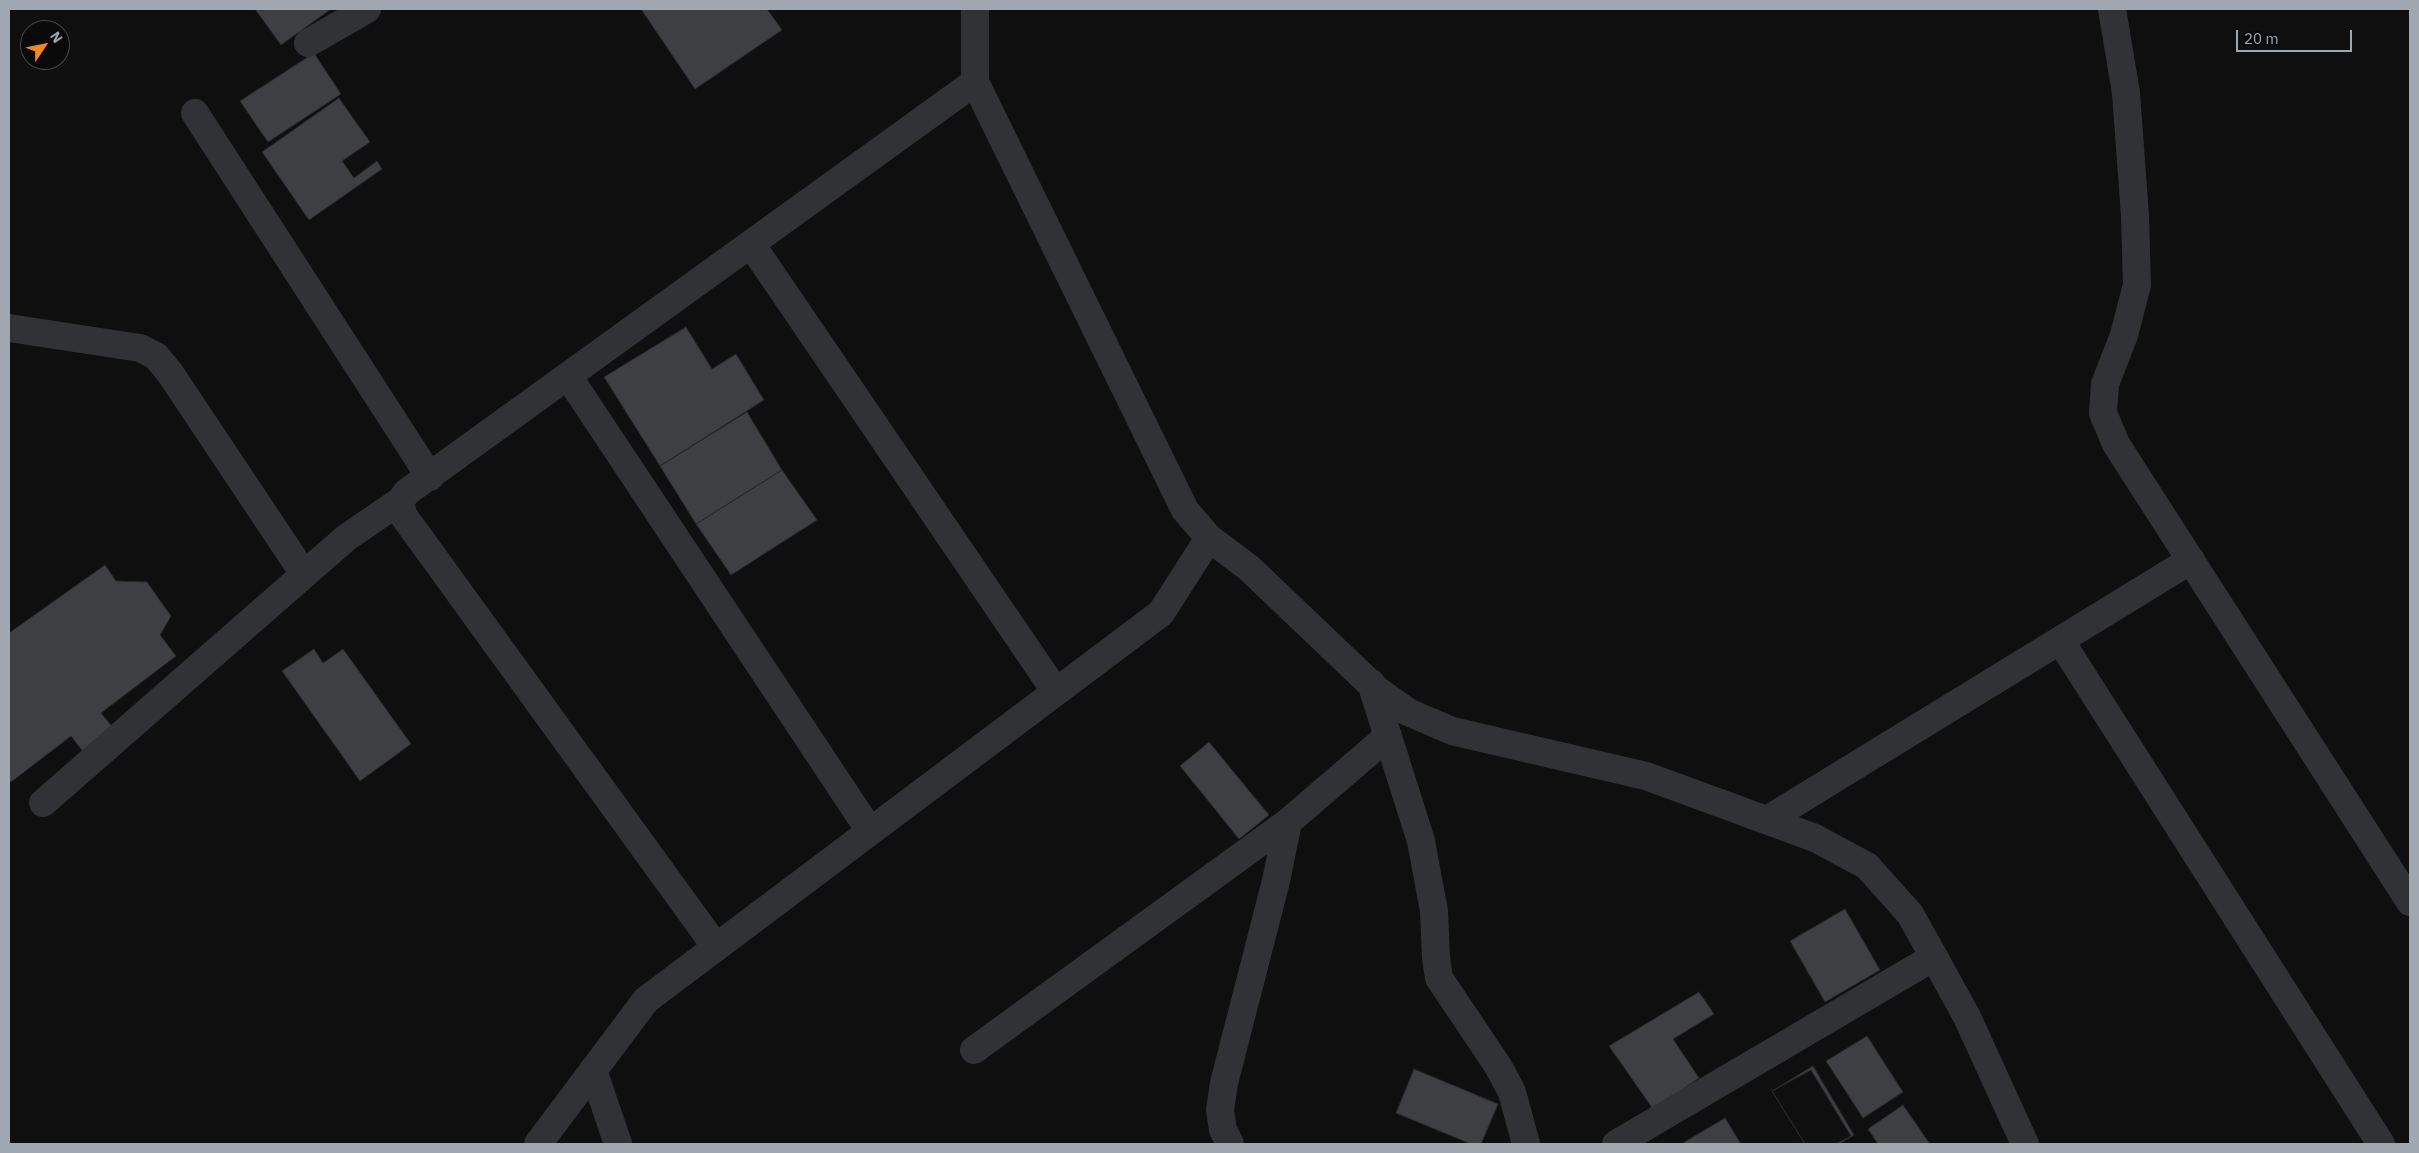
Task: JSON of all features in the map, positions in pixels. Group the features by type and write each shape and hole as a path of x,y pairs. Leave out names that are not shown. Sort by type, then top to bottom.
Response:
{"street":[{"path":"308,43 367,9"},
{"path":"975,9 975,82 1185,510 1209,538 1249,568 1371,683 1408,712 1452,731 1646,776 1815,838 1867,866 1910,914 1967,1017 2025,1144"},
{"path":"2112,9 2126,93 2135,216 2137,285 2124,335 2106,384 2103,413 2116,444 2410,902"},
{"path":"43,803 346,538 400,501 407,492 975,82"},
{"path":"195,113 430,477"},
{"path":"751,244 1056,692"},
{"path":"9,328 140,348 156,356 170,373 304,574"},
{"path":"568,376 870,831"},
{"path":"400,501 403,516 716,946"},
{"path":"538,1144 646,1000 1161,613 1209,538"},
{"path":"1767,820 2191,560"},
{"path":"2060,640 2381,1144"},
{"path":"1371,683 1421,842 1434,911 1439,978 1498,1066 1512,1092 1526,1144"},
{"path":"974,1050 1288,822 1388,736"},
{"path":"1230,1144 1223,1130 1220,1110 1224,1083 1276,881 1288,822"},
{"path":"1616,1144 1934,958"},
{"path":"593,1070 618,1144"}],"building":[{"path":"255,9 331,9 281,45"},
{"path":"641,9 767,9 782,30 695,89"},
{"path":"314,53 341,94 268,142 240,101"},
{"path":"339,98 370,142 342,161 354,178 377,161 382,169 309,220 262,152"},
{"path":"686,327 712,369 736,354 764,400 660,466 604,377"},
{"path":"747,412 782,470 696,524 660,466"},
{"path":"782,470 817,520 731,575 696,524"},
{"path":"105,565 116,581 147,582 171,616 160,635 176,656 101,713 115,730 84,753 71,736 11,782 9,779 9,633"},
{"path":"314,649 323,663 343,649 411,744 360,781 282,671"},
{"path":"1209,742 1269,815 1239,839 1180,766"},
{"path":"1845,909 1880,970 1825,1002 1790,941"},
{"path":"1699,992 1714,1014 1673,1039 1699,1078 1653,1109 1609,1046"},
{"path":"1867,1036 1903,1092 1863,1118 1826,1061"},
{"path":"1813,1066 1854,1135 1839,1144 1805,1144 1772,1091"},
{"path":"1414,1069 1498,1104 1481,1144 1471,1144 1396,1113"},
{"path":"1811,1070 1851,1136 1836,1144 1805,1144 1772,1091"},
{"path":"1903,1105 1930,1144 1878,1144 1868,1129"},
{"path":"1725,1118 1741,1144 1683,1143"}]}
